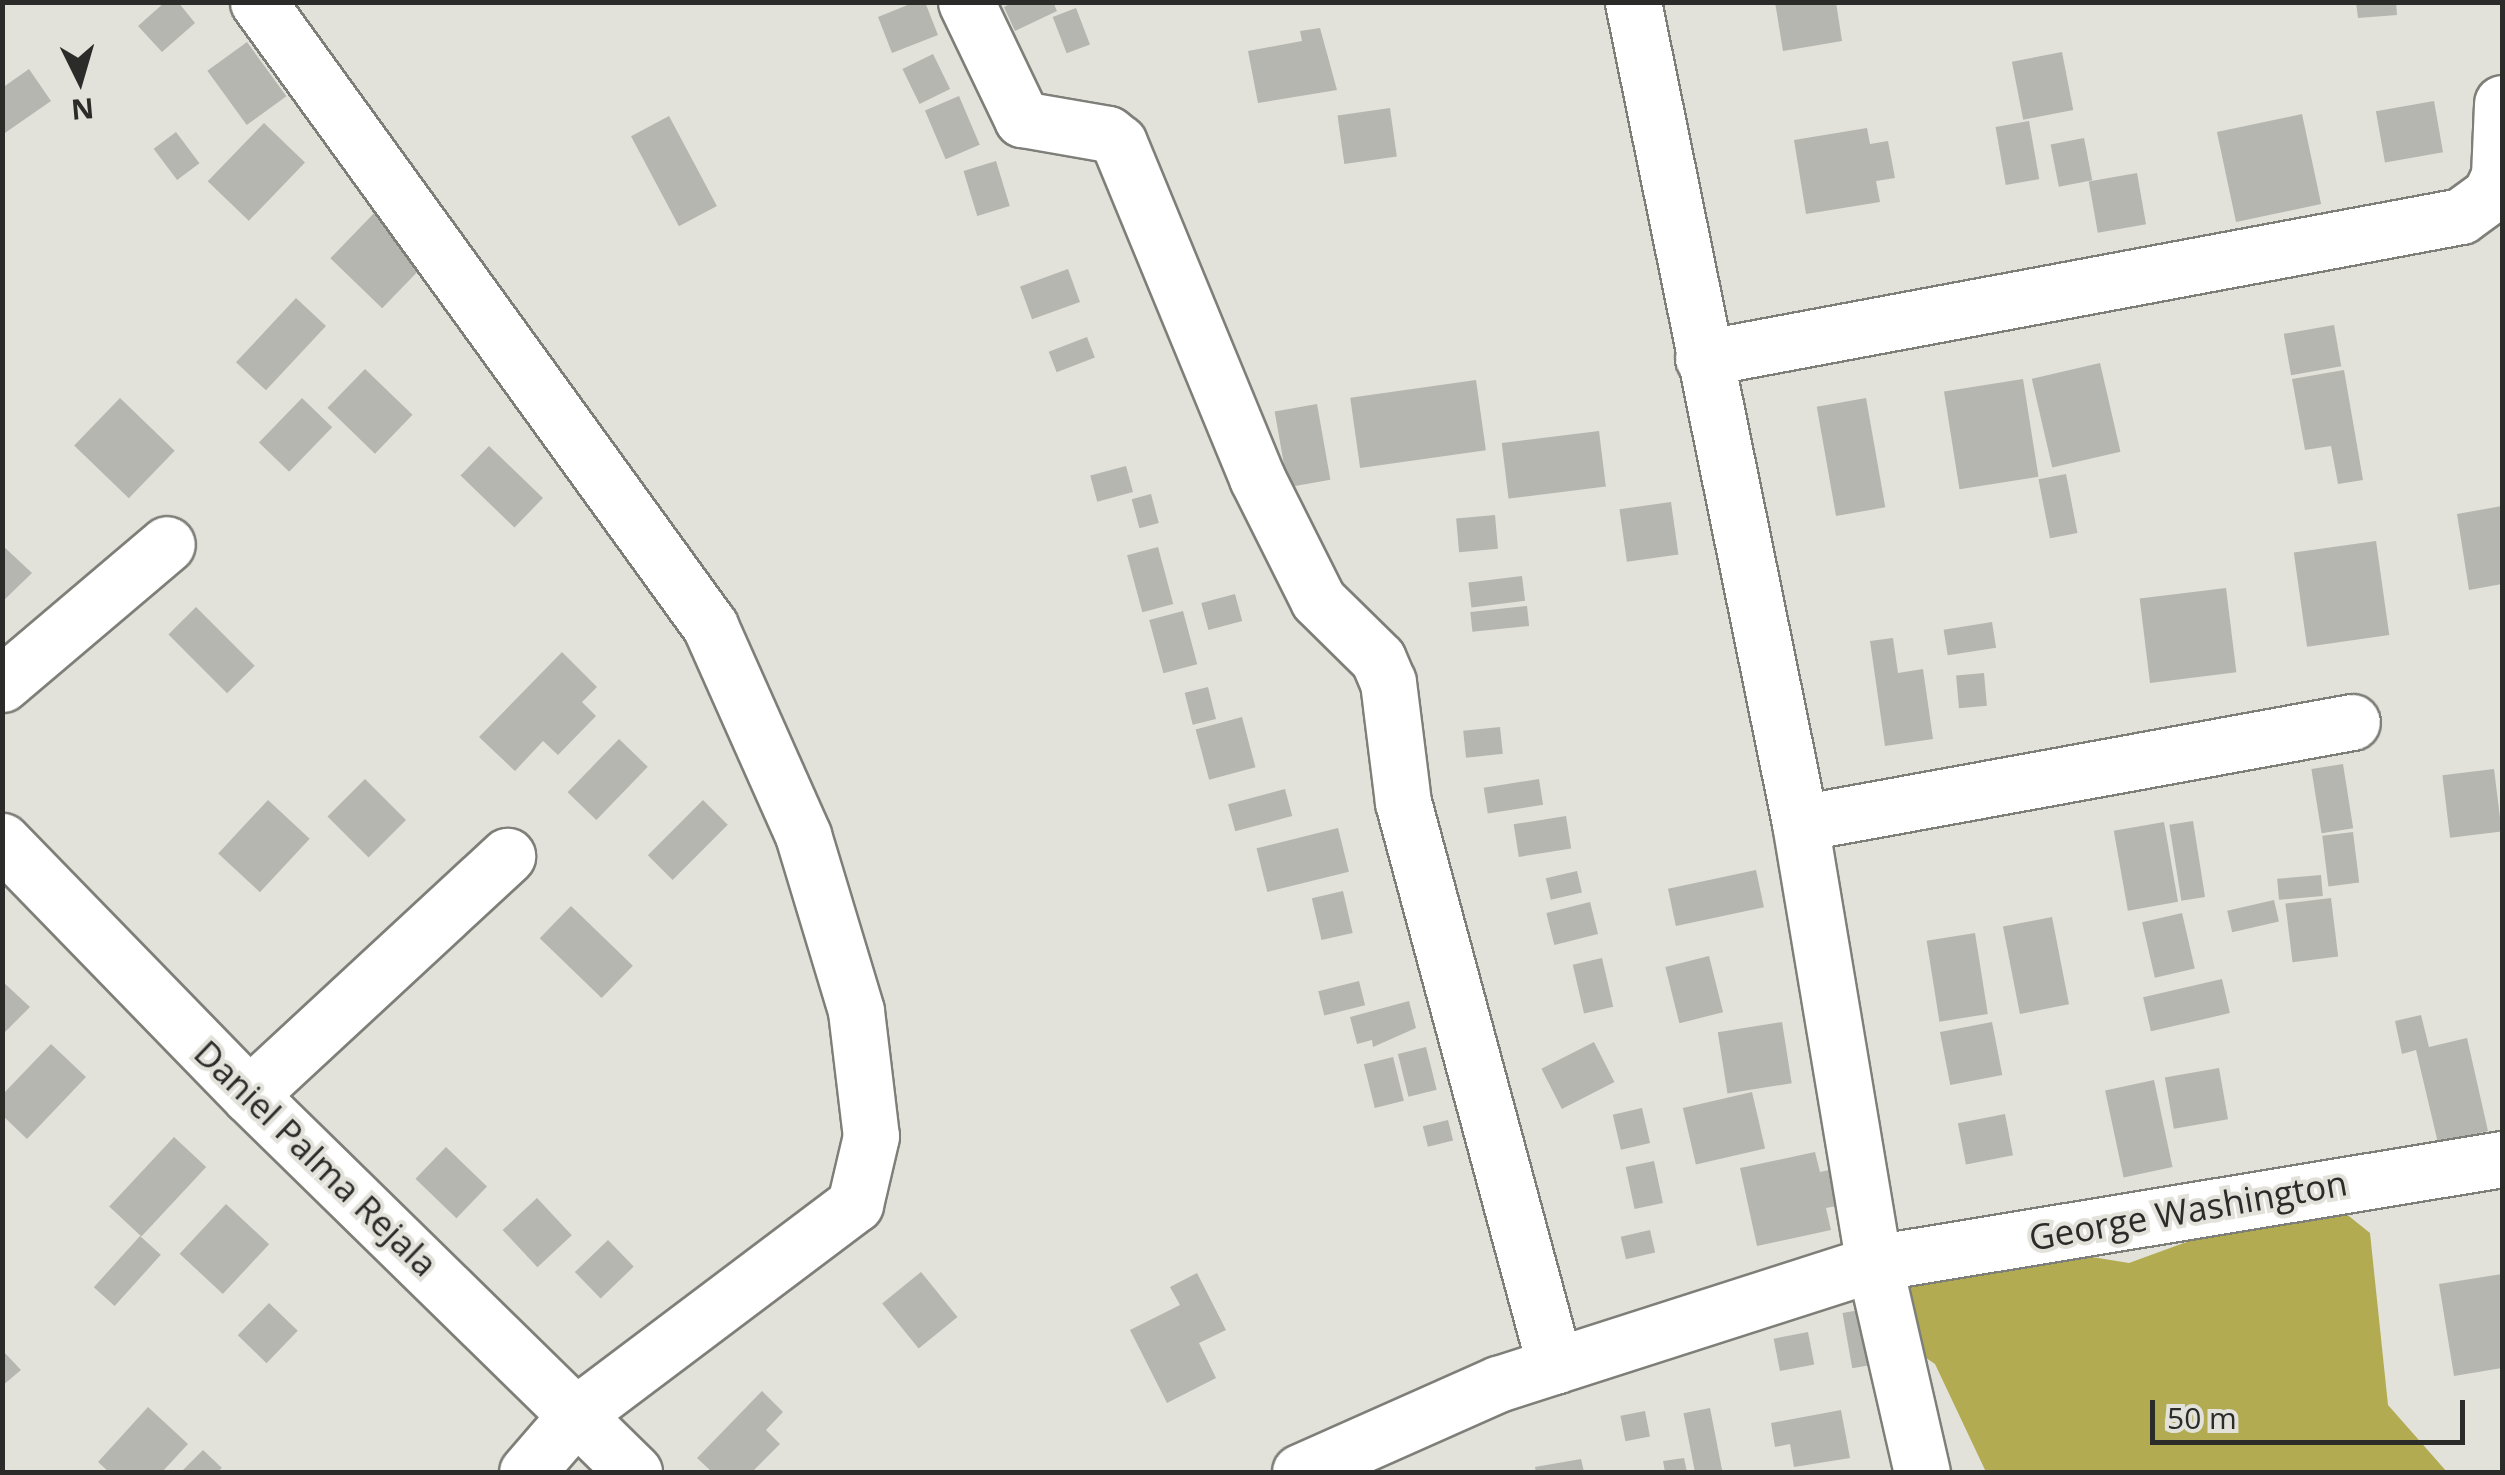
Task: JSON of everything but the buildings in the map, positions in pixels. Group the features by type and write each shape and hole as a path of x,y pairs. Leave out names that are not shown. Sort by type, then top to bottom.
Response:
{"street":[{"path":"258,2 710,626 803,834 856,1011 871,1136 855,1204 578,1413 526,1472"},
{"path":"966,2 1022,119 1108,134 1119,143 1257,478 1318,600 1378,659 1388,682 1403,802 1555,1366"},
{"path":"1633,2 1800,823 1874,1263 1922,1472"},
{"path":"1703,358 2462,216 2490,195 2499,176 2502,103"},
{"path":"2,684 168,544"},
{"path":"1800,823 2352,722"},
{"name":"Daniel Palma Rejala","path":"2,841 248,1095 578,1413 634,1472"},
{"path":"248,1095 507,856"},
{"name":"George Washington","path":"1300,1472 1498,1384 1874,1263 2502,1159"}],"shaded area":[{"path":"2340,1209 2370,1233 2388,1405 2447,1472 1986,1472 1935,1364 1904,1343 1890,1275 2025,1246 2129,1263 2266,1213"}]}
